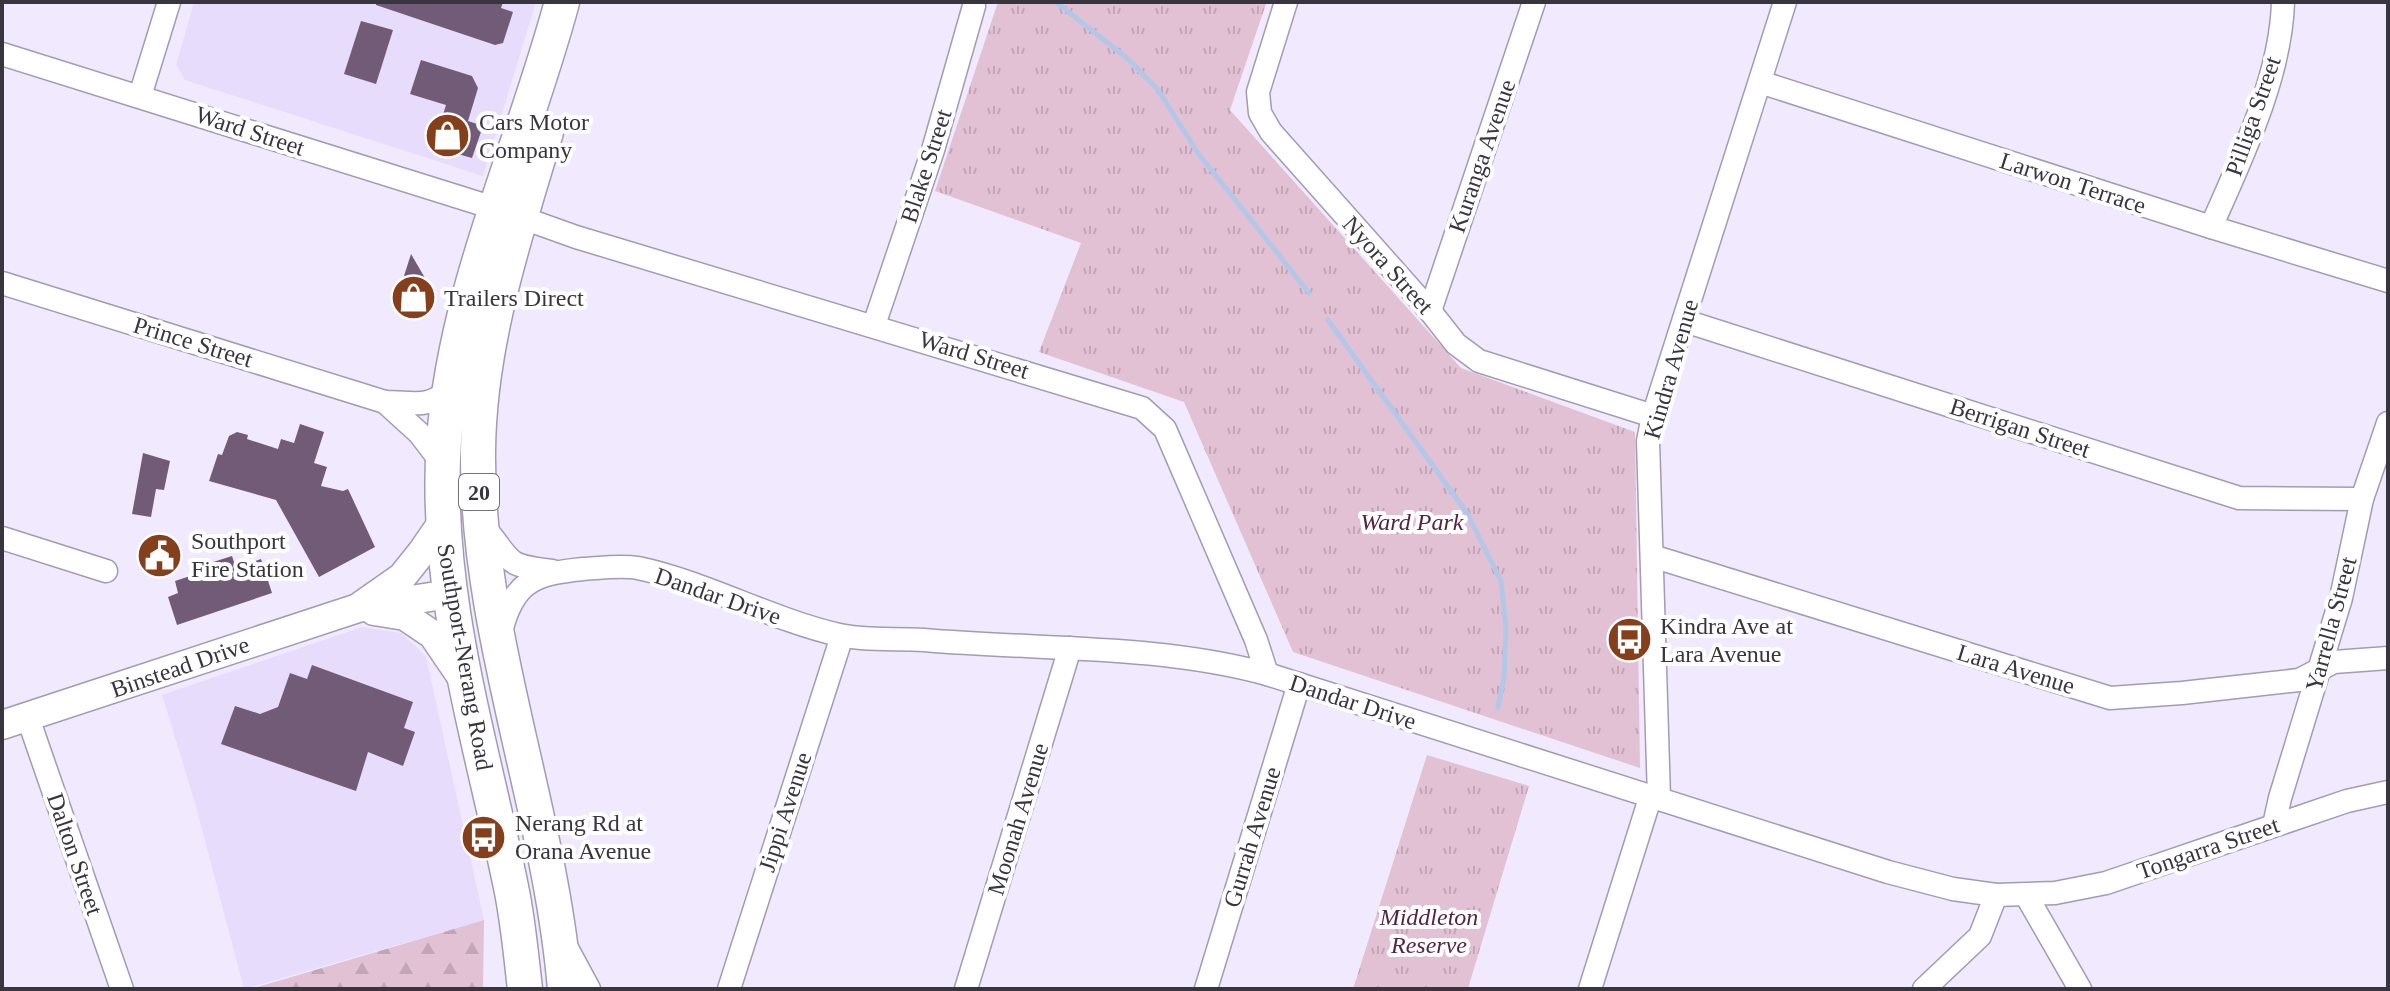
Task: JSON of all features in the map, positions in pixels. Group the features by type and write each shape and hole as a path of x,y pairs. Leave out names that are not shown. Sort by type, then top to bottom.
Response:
{"main road":[{"name":"Southport-Nerang Road","path":"562,2 509,213 482,391 478,449 485,569 560,931 565,989"},
{"name":"Southport-Nerang Road","path":"525,989 512,890 450,594 442,523 442,463 450,388 471,292 509,213 587,2"},
{"path":"450,594 468,581 481,530"}],"street":[{"path":"140,96 169,2"},
{"name":"Nyora Street","path":"1286,2 1258,92 1260,113 1271,132 1307,175 1456,344 1479,361 1653,416"},
{"name":"Kuranga Avenue","path":"1430,311 1534,2"},
{"name":"Kindra Avenue","path":"1590,989 1655,797 1648,441 1653,416 1785,2"},
{"name":"Pilliga Street","path":"2211,227 2236,171 2270,76 2283,27 2283,2"},
{"name":"Blake Street","path":"874,325 933,150 974,6"},
{"name":"Ward Street","path":"2,54 509,213 576,237 1142,408 1165,429 1256,640 1267,674"},
{"name":"Larwon Terrace","path":"1760,82 2388,281"},
{"name":"Prince Street","path":"2,283 385,402 431,403 450,388"},
{"name":"Berrigan Street","path":"1685,321 2239,498 2362,499"},
{"name":"Prince Street","path":"385,402 419,433 442,463"},
{"name":"Yarrella Street","path":"2274,825 2341,598 2362,499 2388,423"},
{"name":"Binstead Drive","path":"358,608 402,577 442,523"},
{"name":"Dandar Drive","path":"481,530 516,565 561,572 635,567 685,582 761,612 842,636 1189,657 1267,674 1888,872 1953,889 1996,895 2026,895"},
{"path":"2,538 106,571"},
{"name":"Lara Avenue","path":"1652,556 2110,698 2299,680 2334,662 2388,658"},
{"name":"Dandar Drive","path":"499,641 505,615 520,588 561,572"},
{"name":"Binstead Drive","path":"15,722 358,608 450,594"},
{"name":"Binstead Drive","path":"358,608 405,616 433,635 467,684"},
{"name":"Jippi Avenue","path":"729,989 842,636"},
{"name":"Moonah Avenue","path":"966,989 1070,648"},
{"name":"Gurrah Avenue","path":"1206,989 1299,684"},
{"name":"Dalton Street","path":"15,722 122,989"},
{"name":"Tongarra Street","path":"2026,895 2106,883 2347,801 2388,792"},
{"path":"1924,989 1980,936 1996,895"},
{"path":"2026,895 2080,989"},
{"path":"560,931 578,973 589,989"}],"shaded area":[{"path":"194,2 536,2 483,176 185,80 176,65"},
{"path":"362,627 402,633 426,657 484,920 244,989 195,803 162,695"}],"green space":[{"name":"Ward Park","path":"998,2 1266,4 1230,110 1461,368 1635,432 1640,768 1293,652 1184,402 1039,352 1081,243 935,191"},
{"name":"Middleton Reserve","path":"1427,755 1529,786 1468,989 1353,989"},
{"path":"484,920 483,989 251,989 278,981"}],"building":[{"path":"376,2 503,2 501,8 513,12 503,43 495,45 376,5"},
{"path":"361,21 393,30 376,84 344,74"},
{"path":"421,60 472,76 478,88 468,121 483,126 472,158 433,147 446,105 410,94"},
{"path":"411,254 425,278 423,286 397,298"},
{"path":"300,424 324,432 314,463 327,467 321,486 343,491 348,489 375,547 319,577 276,500 209,481 218,454 222,455 229,436 237,432 248,435 247,439 278,449 281,439 294,443"},
{"path":"143,453 170,461 164,490 156,489 151,517 132,514"},
{"path":"232,556 236,568 261,559 272,593 177,625 168,597 178,593 175,581 208,570 207,564"},
{"path":"312,665 413,702 404,728 415,732 403,766 368,752 356,791 221,744 235,706 260,714 278,707 290,673 307,679"}],"waterway":[{"path":"1056,2 1128,59 1158,90 1198,153 1309,293"},
{"path":"1328,320 1467,513 1501,581 1506,628 1504,677 1498,707"}],"place":[{"name":"Cars Motor Company","path":"448,136"},
{"name":"Trailers Direct","path":"413,298"},
{"name":"Southport Fire Station","path":"160,555"},
{"name":"Kindra Ave at Lara Avenue","path":"1629,640"},
{"name":"Nerang Rd at Orana Avenue","path":"484,837"}]}
